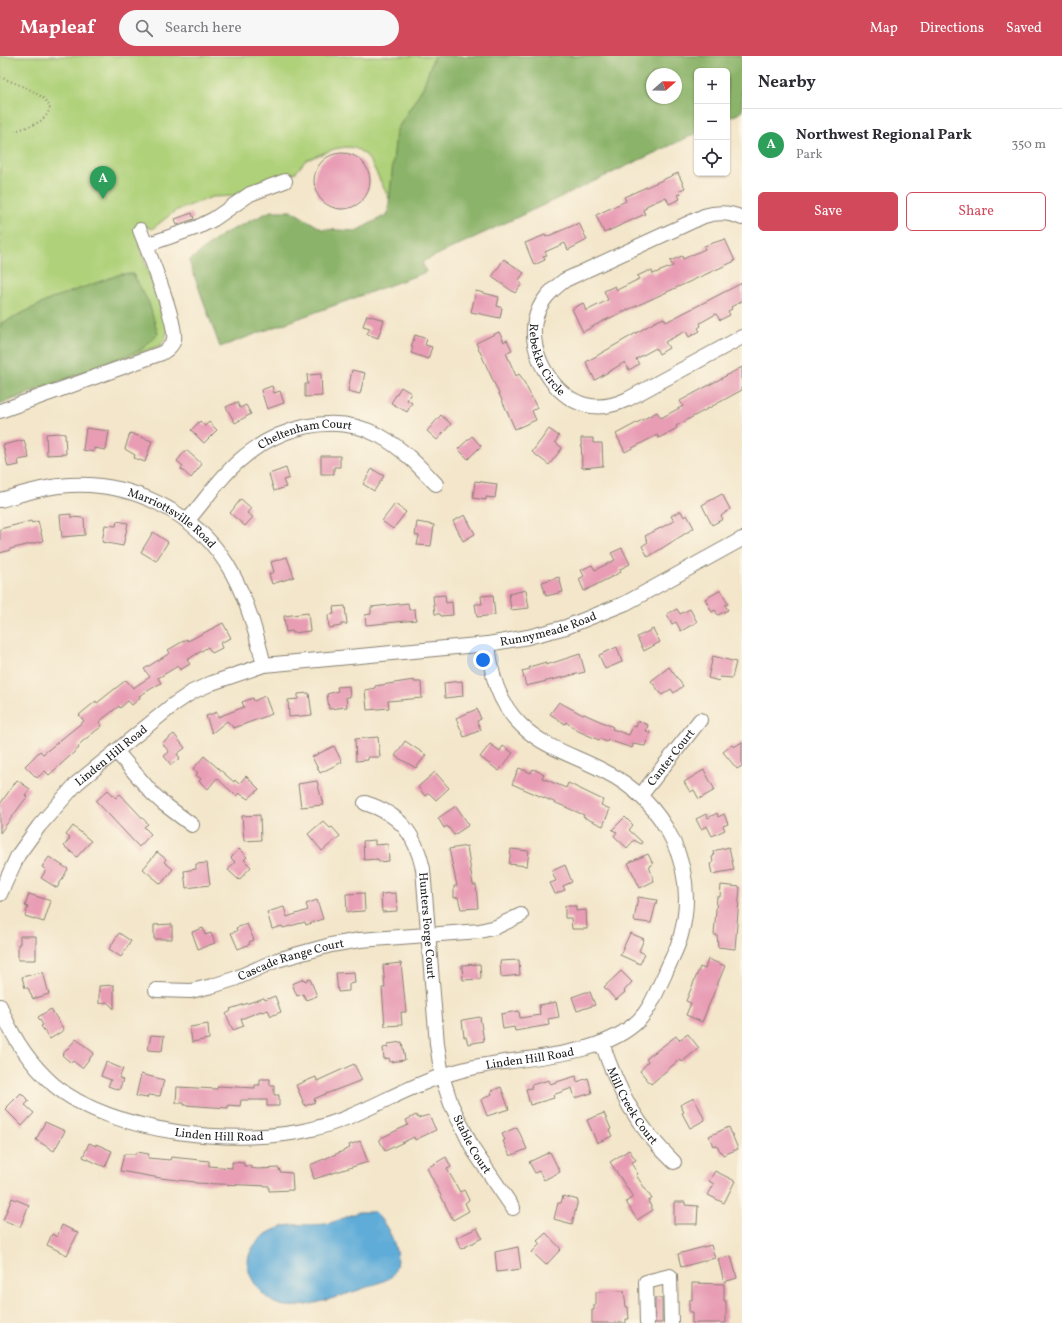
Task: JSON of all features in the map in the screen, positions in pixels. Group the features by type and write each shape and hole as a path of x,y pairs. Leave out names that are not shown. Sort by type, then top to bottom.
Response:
{"street":[{"path":"146,245 198,227 214,219 250,194 285,181"},
{"name":"Rebekka Circle","path":"742,218 727,213 715,213 704,216 565,280 552,289 544,298 535,322 534,334 536,348 541,361 560,391 572,400 586,405 599,407 614,405 628,400 742,337"},
{"path":"0,411 162,353 169,348 174,341 172,319 140,230"},
{"name":"Cheltenham Court","path":"187,521 238,462 256,447 275,436 298,428 322,424 343,424 363,428 381,436 401,450 436,484"},
{"name":"Marriottsville Road","path":"0,500 59,486 89,485 118,489 146,497 169,508 187,521 220,554 232,573 244,597 264,664"},
{"name":"Runnymeade Road","path":"264,664 488,644 528,637 566,627 626,603 742,539"},
{"name":"Linden Hill Road","path":"0,1006 17,1042 53,1084 73,1099 94,1110 122,1120 159,1129 199,1134 282,1135 315,1129 344,1118 408,1088 442,1076 482,1065 580,1050 602,1043 620,1034 639,1020 652,1002 681,937 686,912 686,884 683,864 675,842 660,818 641,795 623,781 603,770 551,747 522,727 512,715 494,682 488,644"},
{"name":"Linden Hill Road","path":"0,894 18,855 39,826 77,784 154,720 192,692 264,664"},
{"name":"Canter Court","path":"641,795 700,720"},
{"path":"116,751 156,797 192,825"},
{"name":"Hunters Forge Court","path":"365,803 380,808 394,816 406,828 415,844 423,869 437,1044 442,1076"},
{"name":"Cascade Range Court","path":"156,990 191,991 212,986 234,979 277,960 331,945 360,940 486,930 521,915"},
{"name":"Mill Creek Court","path":"602,1043 613,1075 623,1097 646,1132 674,1162"},
{"name":"Stable Court","path":"442,1076 451,1104 471,1145 513,1208"},
{"path":"647,1323 646,1282 670,1276 671,1323"}],"path":[{"path":"0,77 40,96 48,101 50,107 45,118 39,123 15,131"}],"green space":[{"path":"0,56 742,56 730,68 694,68 694,133 420,262 374,168 366,155 355,148 346,147 334,149 306,160 296,172 234,196 212,197 175,211 152,229 145,226 139,245 168,329 165,340 161,342 162,345 0,404"},
{"path":"434,56 742,56 742,112 730,118 730,68 694,68 694,134 422,262 426,272 220,347 189,261 223,234 271,211 292,211 322,229 356,231 388,214 396,131 423,87"},
{"path":"121,274 133,274 149,303 158,334 141,350 0,404 0,324 53,298"}],"water":[{"path":"359,1212 374,1212 380,1218 390,1234 394,1243 397,1261 395,1270 391,1277 369,1287 334,1298 295,1306 285,1306 274,1303 263,1294 253,1281 248,1267 249,1255 263,1236 273,1230 285,1226 325,1224"}],"building":[{"path":"342,153 357,158 365,166 370,181 365,196 357,204 342,209 327,204 319,196 314,181 319,166 327,158"},
{"path":"678,173 685,188 680,190 681,194 678,195 680,199 669,204 666,197 646,206 643,210 645,214 604,233 596,215 626,201 624,197"},
{"path":"192,213 194,219 177,225 175,219"},
{"path":"579,223 587,240 568,250 565,243 545,252 547,255 543,256 545,260 534,265 525,243 545,235 546,237"},
{"path":"725,239 735,261 601,322 583,332 572,309 583,303 586,311 608,300 604,291 615,286 617,290 639,279 637,276 648,271 652,271 653,274 673,266 670,261 682,256 683,259 705,249 704,246"},
{"path":"504,259 524,273 518,281 522,284 515,293 492,277"},
{"path":"742,283 742,301 731,307 732,309 728,311 730,315 720,320 716,314 700,323 701,326 698,328 700,331 689,337 686,331 665,342 669,348 659,354 656,348 636,359 639,364 629,370 625,362 595,380 586,362 655,322 664,318 666,322"},
{"path":"476,291 499,297 497,306 502,308 500,318 471,312"},
{"path":"367,315 384,320 378,338 367,334 370,328 363,326"},
{"path":"499,332 504,342 507,340 512,350 506,353 516,376 519,374 522,378 537,408 532,411 536,420 515,429 476,343"},
{"path":"415,335 427,339 425,345 432,347 428,359 411,353 413,347 411,347"},
{"path":"742,367 742,390 676,426 677,428 659,438 657,435 625,452 616,434 657,412 661,418 683,406 680,401"},
{"path":"352,370 365,373 360,394 348,391"},
{"path":"321,374 322,396 305,397 305,384 308,384 307,375"},
{"path":"272,386 274,393 280,391 284,403 267,409 261,390"},
{"path":"401,387 411,393 407,400 412,403 407,412 391,403"},
{"path":"237,402 240,408 246,405 251,414 235,423 226,407"},
{"path":"441,415 451,424 437,440 427,431"},
{"path":"200,421 205,426 209,422 217,430 204,443 191,430"},
{"path":"86,428 109,431 106,450 94,448 94,452 83,450"},
{"path":"549,429 559,436 555,442 562,448 549,465 532,452"},
{"path":"130,433 152,441 145,462 134,458 135,455 125,449"},
{"path":"46,434 65,434 66,454 47,455"},
{"path":"472,436 481,446 468,459 458,449"},
{"path":"581,438 593,438 593,443 602,443 603,466 582,468"},
{"path":"24,440 29,458 18,460 19,465 8,467 3,445"},
{"path":"186,450 202,464 191,478 181,469 183,466 177,461"},
{"path":"321,456 340,456 340,467 334,467 334,474 321,474"},
{"path":"286,468 289,478 283,480 286,487 274,491 269,474"},
{"path":"372,469 384,476 374,491 363,484"},
{"path":"475,481 497,484 495,498 486,497 486,500 473,498"},
{"path":"722,494 730,509 721,516 723,519 712,525 702,505"},
{"path":"241,499 251,508 247,513 253,517 245,526 230,513"},
{"path":"395,504 406,512 393,529 382,521"},
{"path":"681,511 684,517 687,515 694,528 648,557 642,546 648,542 645,536 674,521 671,516"},
{"path":"71,514 71,517 84,518 85,535 62,537 60,515"},
{"path":"465,515 475,534 463,541 453,521"},
{"path":"31,521 32,523 38,521 43,541 0,553 0,529"},
{"path":"117,521 128,523 123,546 102,542 105,525 116,526"},
{"path":"417,522 434,525 431,546 417,545 419,536 415,535"},
{"path":"153,532 168,542 156,561 141,552"},
{"path":"622,548 630,564 620,569 621,572 584,591 579,579 584,576 581,570 592,565 595,570 615,560 611,553"},
{"path":"287,557 294,577 272,584 269,574 274,572 271,562"},
{"path":"559,577 563,592 546,596 542,582"},
{"path":"526,590 529,608 511,610 509,594"},
{"path":"721,590 728,604 725,605 728,610 718,615 715,610 712,612 705,599"},
{"path":"445,595 446,603 452,602 453,615 441,616 440,614 435,614 433,596"},
{"path":"493,595 495,615 477,617 475,604 482,604 481,596"},
{"path":"408,603 409,610 415,609 416,620 366,625 365,615 371,614 371,607"},
{"path":"345,606 347,624 341,624 341,626 329,628 328,615 334,614 333,607"},
{"path":"677,609 680,614 690,609 697,622 681,631 676,622 672,624 667,614"},
{"path":"308,613 310,631 293,633 292,631 286,632 284,616"},
{"path":"223,623 231,638 220,643 222,648 212,653 208,647 187,660 190,664 180,670 178,666 158,678 161,683 139,696 140,698 132,705 128,701 120,708 119,706 99,722 102,726 83,741 78,746 79,748 49,775 45,771 37,778 25,766 40,751 43,754 84,721 79,715 96,701 97,703 126,680 133,688 150,677 144,669 170,653 168,650 187,639 188,641"},
{"path":"653,629 660,642 644,651 637,637"},
{"path":"617,647 622,662 605,669 599,655"},
{"path":"580,654 585,672 526,686 522,671 530,669 529,667 546,662 546,665"},
{"path":"713,656 736,662 732,678 720,677 719,681 708,678"},
{"path":"669,667 683,686 674,693 671,689 662,695 651,681"},
{"path":"414,680 414,682 421,682 422,698 388,701 389,708 367,710 365,690 375,688 375,686"},
{"path":"462,681 463,696 445,698 444,683"},
{"path":"349,686 350,697 346,697 347,707 329,709 327,694 338,691 337,687"},
{"path":"309,693 312,715 289,717 288,700 298,699 298,694"},
{"path":"265,696 272,714 234,728 227,721 212,733 206,716 217,712 218,717 244,707 242,702 253,698 254,701"},
{"path":"559,702 583,715 584,714 613,727 612,729 629,735 633,726 636,727 638,721 648,725 646,731 650,732 645,746 633,744 632,748 608,740 607,742 600,739 599,740 578,731 566,722 565,724 550,714"},
{"path":"477,709 481,719 477,721 481,730 464,737 456,718"},
{"path":"174,734 185,748 177,754 180,758 171,765 164,756 169,752 162,743"},
{"path":"378,737 380,757 368,757 368,760 356,761 355,739"},
{"path":"405,741 426,755 416,768 395,756"},
{"path":"742,742 742,766 737,769 723,752 732,745 734,747"},
{"path":"490,744 500,751 503,746 513,753 499,771 480,757"},
{"path":"334,746 342,762 320,773 312,757"},
{"path":"204,756 234,782 235,780 239,784 246,776 259,789 248,799 239,793 236,796 217,778 208,789 199,781 201,779 196,775 198,773 193,769"},
{"path":"519,768 531,773 533,769 544,774 542,778 566,788 568,783 603,800 601,805 610,809 603,826 583,817 584,815 512,784"},
{"path":"704,770 715,790 699,799 694,790 690,792 684,782"},
{"path":"435,772 449,788 436,800 429,793 425,796 418,787"},
{"path":"17,780 30,789 25,795 27,797 0,833 0,804"},
{"path":"317,781 323,805 301,807 298,784"},
{"path":"108,790 116,798 120,794 148,824 144,827 151,834 139,847 96,801"},
{"path":"456,806 469,825 454,835 447,826 444,828 438,818"},
{"path":"717,813 718,817 724,814 728,824 723,826 725,830 712,836 707,826 701,829 696,819 706,814 708,818"},
{"path":"260,815 261,840 244,841 242,816"},
{"path":"625,817 633,825 629,830 642,842 641,844 634,840 627,848 614,836 617,832 612,830"},
{"path":"323,821 330,828 332,827 340,836 322,851 308,834"},
{"path":"73,826 91,841 77,857 64,846 70,838 66,835"},
{"path":"375,840 375,845 388,844 389,861 379,862 378,859 364,860 363,841"},
{"path":"467,846 473,885 476,885 478,908 461,909 458,897 454,898 454,886 457,886 449,849"},
{"path":"729,847 734,870 712,874 710,864 713,863 713,851"},
{"path":"239,849 247,857 244,860 251,867 239,880 228,870 235,862 231,858"},
{"path":"511,849 529,851 527,866 509,864"},
{"path":"157,852 166,859 164,862 173,869 161,884 143,869"},
{"path":"648,854 653,864 649,866 654,881 640,888 628,863"},
{"path":"49,857 68,869 57,888 41,878 46,870 42,867"},
{"path":"207,863 210,885 186,888 184,871 196,869 196,864"},
{"path":"565,865 572,882 563,886 565,890 555,894 550,883 556,881 552,871"},
{"path":"721,885 740,887 735,949 718,947 717,935 714,935 717,897 720,897"},
{"path":"364,893 365,911 347,912 346,894"},
{"path":"396,893 397,911 382,912 381,894"},
{"path":"29,894 51,901 44,922 25,916 28,907 25,906"},
{"path":"638,897 657,900 651,923 634,921"},
{"path":"317,900 323,919 306,925 305,922 283,928 282,926 272,929 267,912 284,907 287,917 308,910 306,904"},
{"path":"565,906 576,906 576,911 586,910 587,929 572,929 571,918 565,918"},
{"path":"172,924 172,939 154,939 154,925"},
{"path":"247,924 254,940 249,942 250,944 238,949 231,933 237,931 236,928"},
{"path":"203,928 205,935 211,933 215,943 198,949 192,932"},
{"path":"119,933 131,941 121,957 109,949"},
{"path":"630,933 644,939 639,951 645,954 640,964 620,955"},
{"path":"20,936 36,936 36,960 18,960 18,944 20,944"},
{"path":"708,959 725,966 702,1022 686,1015 691,1003 686,1001 700,967 705,969"},
{"path":"519,960 520,975 501,977 500,961"},
{"path":"401,963 406,1012 401,1012 402,1025 385,1026 382,988 385,988 383,965"},
{"path":"480,964 481,979 463,980 462,965"},
{"path":"621,971 632,982 624,991 625,992 616,1000 604,987"},
{"path":"43,972 49,994 33,999 28,988 25,988 22,977"},
{"path":"354,972 355,983 349,984 349,991 338,992 336,973"},
{"path":"304,979 305,981 310,979 317,996 306,1000 303,994 297,996 292,984"},
{"path":"114,985 114,1009 107,1002 99,1004 99,986"},
{"path":"590,992 595,1005 577,1011 572,997"},
{"path":"275,996 281,1012 271,1016 268,1010 261,1011 241,1019 244,1026 233,1030 226,1014 231,1011 230,1009"},
{"path":"556,1002 559,1017 548,1019 549,1025 515,1031 514,1027 503,1029 501,1014 519,1011 520,1018 540,1015 539,1005"},
{"path":"51,1009 64,1030 50,1039 41,1026 43,1025 38,1017"},
{"path":"480,1017 484,1041 468,1044 466,1037 464,1037 462,1020"},
{"path":"208,1024 209,1039 192,1042 190,1027"},
{"path":"688,1034 699,1048 682,1062 680,1059 651,1084 640,1071 648,1062 646,1059 676,1036 679,1040"},
{"path":"151,1035 164,1036 162,1051 148,1050"},
{"path":"76,1039 94,1053 82,1068 73,1061 71,1063 62,1055"},
{"path":"402,1042 405,1060 390,1062 389,1058 384,1059 383,1048 388,1047 388,1044"},
{"path":"106,1062 123,1069 119,1078 123,1080 119,1090 108,1086 111,1080 101,1076"},
{"path":"354,1064 362,1080 314,1099 315,1102 305,1106 296,1085 316,1077 317,1081"},
{"path":"141,1074 164,1080 160,1096 148,1095 147,1098 136,1096"},
{"path":"576,1076 577,1082 588,1078 592,1093 575,1098 572,1088 553,1095 554,1098 530,1105 526,1089 532,1088 531,1085 549,1080 550,1084"},
{"path":"260,1079 270,1079 270,1085 274,1085 274,1095 279,1095 279,1106 267,1106 267,1100 241,1100 240,1106 228,1105 228,1108 184,1105 184,1103 176,1103 177,1087 217,1089 218,1086 255,1088 255,1085 260,1085"},
{"path":"501,1087 509,1109 487,1116 481,1100 492,1094 491,1091"},
{"path":"21,1093 29,1101 25,1105 34,1113 22,1126 5,1109"},
{"path":"694,1098 705,1120 690,1128 682,1113 684,1112 680,1105"},
{"path":"604,1113 611,1129 609,1130 612,1136 597,1143 587,1120"},
{"path":"416,1115 418,1118 429,1115 436,1130 415,1140 414,1137 385,1151 379,1139 408,1125 406,1120"},
{"path":"45,1122 65,1131 54,1151 36,1140"},
{"path":"517,1127 527,1149 510,1156 503,1141 505,1140 502,1134"},
{"path":"729,1127 738,1149 723,1155 716,1145 713,1146 709,1136"},
{"path":"360,1141 368,1162 314,1179 310,1165 350,1148 349,1145"},
{"path":"89,1143 96,1146 96,1144 112,1151 105,1167 83,1157"},
{"path":"629,1150 636,1160 631,1163 638,1174 636,1175 652,1199 648,1201 653,1210 637,1220 626,1202 633,1197 610,1162"},
{"path":"137,1152 149,1154 148,1158 170,1160 171,1157 209,1161 209,1166 232,1168 232,1162 244,1163 244,1166 251,1166 251,1168 257,1169 279,1168 280,1172 292,1173 293,1190 269,1191 269,1186 195,1183 120,1171 124,1154 136,1154"},
{"path":"550,1152 560,1172 544,1180 539,1171 535,1173 529,1162"},
{"path":"446,1157 451,1167 447,1169 460,1192 464,1190 469,1200 465,1203 469,1211 453,1220 427,1168"},
{"path":"715,1171 735,1181 724,1203 708,1195 714,1184 709,1181"},
{"path":"563,1196 578,1200 572,1224 554,1219 558,1203 561,1203"},
{"path":"12,1198 29,1205 20,1227 3,1220"},
{"path":"674,1202 685,1202 685,1205 698,1206 697,1224 674,1224"},
{"path":"62,1225 78,1233 67,1255 47,1245 52,1234 57,1237"},
{"path":"477,1228 482,1238 461,1249 456,1238"},
{"path":"546,1233 561,1249 546,1265 532,1252 540,1244 537,1241"},
{"path":"711,1245 715,1258 681,1267 678,1254"},
{"path":"518,1247 521,1269 497,1272 495,1252"},
{"path":"731,1256 737,1278 724,1282 718,1259"},
{"path":"692,1283 724,1284 726,1323 692,1323 692,1312 689,1312 689,1300 692,1300"},
{"path":"624,1291 629,1319 626,1319 626,1323 592,1323 592,1310 594,1310 594,1305 596,1305 596,1292"},
{"path":"655,1298 662,1298 662,1323 655,1323"}],"place":[{"name":"Northwest Regional Park","path":"103,199"}]}
